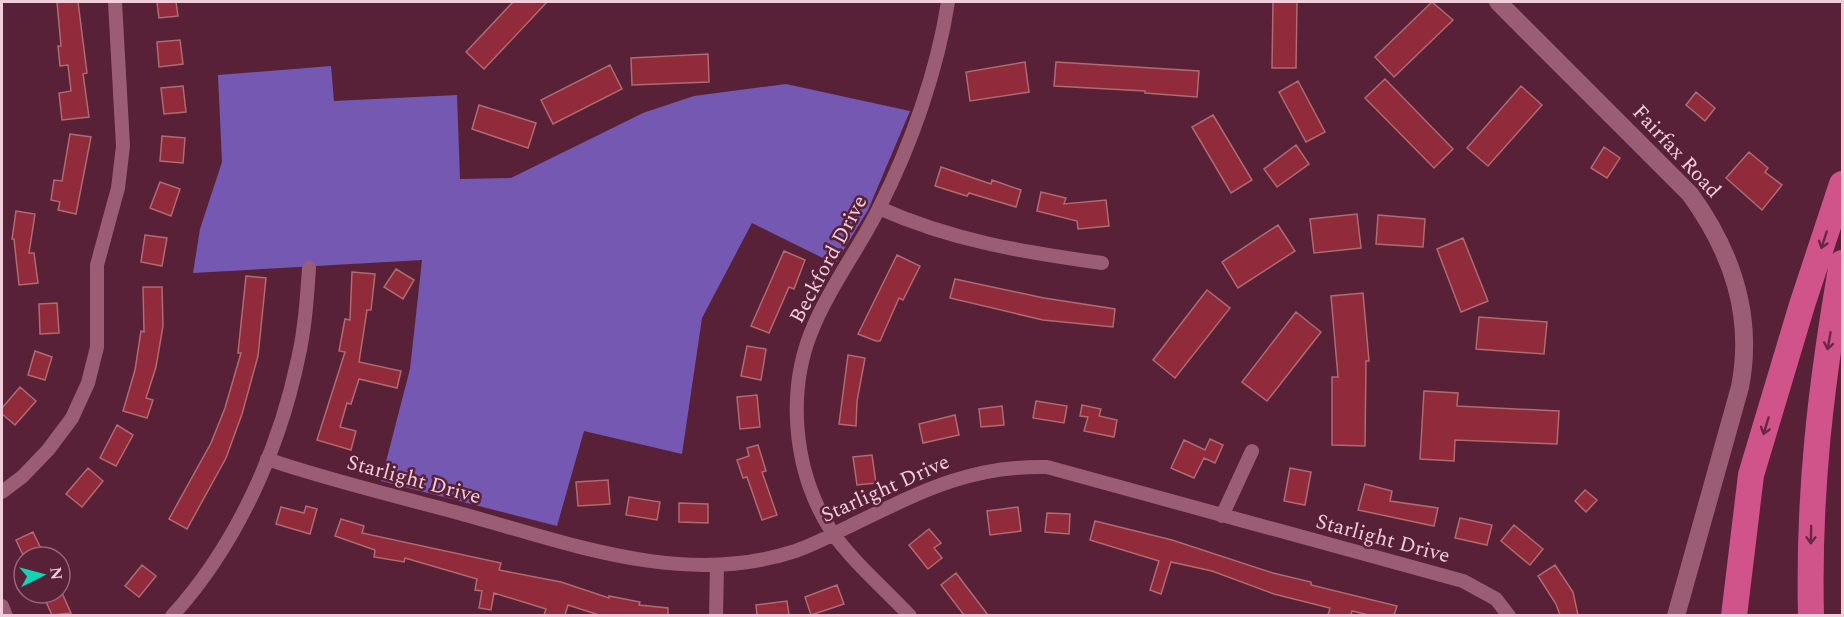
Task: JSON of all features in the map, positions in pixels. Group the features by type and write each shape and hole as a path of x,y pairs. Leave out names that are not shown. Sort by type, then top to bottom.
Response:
{"highway":[{"path":"1734,615 1751,475 1842,184"},
{"path":"1811,615 1810,532 1815,441 1842,263"}],"street":[{"path":"2,492 22,477 48,450 72,418 88,383 97,347 98,265 118,188 123,146 116,2"},
{"name":"Beckford Drive","path":"910,615 833,534 816,502 803,465 797,425 798,383 803,353 815,322 879,208 906,148 943,30 948,2"},
{"name":"Fairfax Road","path":"1498,2 1690,194 1711,223 1738,289 1745,327 1746,357 1676,615"},
{"path":"879,208 917,225 1007,250 1102,263"},
{"path":"175,614 224,546 267,459 285,410 299,357 309,268"},
{"path":"1222,516 1252,451"},
{"name":"Starlight Drive","path":"267,459 632,559 717,565 740,563 792,552 944,483 973,473 1011,466 1047,467 1463,581 1496,599 1509,615"},
{"path":"716,615 717,565"},
{"path":"2,606 6,615"}],"shaded area":[{"path":"331,66 334,101 457,95 460,179 511,178 643,113 694,96 786,84 910,111 868,210 835,264 752,223 702,318 682,454 584,431 557,526 381,481 410,369 422,260 193,273 200,229 222,162 218,75"}],"building":[{"path":"57,2 78,2 87,73 83,74 89,117 62,120 59,93 71,91 68,65 60,66 58,46 61,46"},
{"path":"157,2 176,2 178,16 159,18"},
{"path":"513,2 547,2 484,69 466,52"},
{"path":"1273,2 1297,2 1296,68 1272,68"},
{"path":"1432,2 1453,20 1394,77 1375,57"},
{"path":"180,40 183,64 159,67 157,42"},
{"path":"708,54 709,82 632,85 631,58"},
{"path":"1025,62 1029,92 970,101 966,72"},
{"path":"1056,62 1199,71 1197,97 1145,93 1145,91 1054,86"},
{"path":"610,65 622,89 553,124 541,100"},
{"path":"1385,79 1453,149 1434,168 1365,98"},
{"path":"1298,81 1325,132 1306,142 1279,92"},
{"path":"183,86 186,112 164,114 161,88"},
{"path":"1521,86 1542,105 1488,166 1467,148"},
{"path":"1696,92 1715,108 1705,121 1686,105"},
{"path":"479,105 536,123 528,148 472,129"},
{"path":"1213,115 1252,180 1231,193 1192,127"},
{"path":"70,134 91,137 76,214 58,210 60,202 51,200 54,180 62,181"},
{"path":"162,136 185,138 183,163 160,161"},
{"path":"1296,145 1309,164 1277,187 1264,169"},
{"path":"1604,147 1620,158 1607,178 1591,168"},
{"path":"1749,152 1768,168 1765,172 1782,185 1762,210 1726,178"},
{"path":"941,167 991,184 992,180 1021,190 1016,207 935,186"},
{"path":"160,182 180,189 171,216 150,208"},
{"path":"1041,192 1066,198 1064,204 1106,200 1109,226 1078,229 1077,221 1037,211"},
{"path":"16,211 35,214 29,253 34,253 38,283 19,285 14,239 12,239"},
{"path":"1357,214 1361,248 1314,253 1310,219"},
{"path":"1378,215 1425,219 1423,247 1376,244"},
{"path":"1278,225 1295,251 1238,288 1222,262"},
{"path":"145,235 167,238 162,266 141,262"},
{"path":"1463,238 1488,301 1461,312 1437,249"},
{"path":"784,251 805,260 794,289 789,287 769,333 751,326"},
{"path":"897,255 920,266 903,300 899,298 880,341 876,341 858,334"},
{"path":"396,269 414,280 403,299 384,287"},
{"path":"352,272 375,274 371,310 367,310 359,362 401,371 397,388 359,379 351,404 347,403 340,427 356,431 351,450 317,440 345,352 339,351 345,319 350,320"},
{"path":"246,276 266,278 258,356 242,414 226,458 187,529 169,519 211,443 225,408 241,353 238,353"},
{"path":"955,279 1044,298 1115,309 1113,327 1043,320 950,298"},
{"path":"143,287 162,287 163,326 156,367 146,398 153,400 147,418 123,411 135,370 141,331 144,332"},
{"path":"1207,290 1230,308 1175,378 1153,360"},
{"path":"1363,293 1369,361 1366,361 1365,446 1332,445 1332,377 1338,377 1331,296"},
{"path":"57,303 59,333 40,334 39,304"},
{"path":"1296,312 1321,332 1267,401 1242,382"},
{"path":"1479,317 1547,322 1544,354 1476,349"},
{"path":"747,346 766,349 761,380 741,376"},
{"path":"35,351 52,357 45,380 28,375"},
{"path":"848,355 865,358 857,401 856,426 839,424"},
{"path":"20,387 36,401 15,425 2,414 2,408"},
{"path":"1424,391 1458,393 1457,406 1559,411 1557,444 1455,440 1454,461 1420,459"},
{"path":"757,395 760,427 740,429 737,397"},
{"path":"1036,401 1067,406 1064,423 1033,418"},
{"path":"1082,405 1101,409 1099,416 1117,420 1114,437 1084,431 1088,417 1080,416"},
{"path":"1002,406 1004,425 981,427 979,409"},
{"path":"955,415 959,435 923,443 919,424"},
{"path":"117,425 133,435 116,466 100,458"},
{"path":"1210,439 1223,445 1215,463 1204,458 1194,478 1171,468 1184,440 1205,450"},
{"path":"758,445 766,471 762,472 777,515 762,520 747,477 743,478 737,460 749,456 747,448"},
{"path":"872,455 876,483 857,485 853,457"},
{"path":"88,468 103,481 82,507 66,494"},
{"path":"1290,468 1311,472 1305,505 1284,501"},
{"path":"608,480 610,504 578,506 576,482"},
{"path":"1365,484 1392,491 1390,501 1438,508 1434,526 1358,510"},
{"path":"1585,490 1597,500 1586,512 1575,501"},
{"path":"629,497 660,502 657,520 626,515"},
{"path":"679,503 708,504 708,523 679,522"},
{"path":"306,506 317,509 310,534 276,524 281,507 304,513"},
{"path":"1018,507 1021,531 990,535 987,511"},
{"path":"1047,513 1070,514 1069,534 1045,532"},
{"path":"1460,518 1492,525 1487,545 1455,538"},
{"path":"341,519 364,526 362,533 501,563 499,570 561,582 609,598 609,596 640,602 639,605 668,608 668,615 599,615 568,605 565,615 544,615 546,609 494,593 491,610 479,608 482,591 475,590 477,579 405,558 404,562 374,557 375,550 335,536"},
{"path":"1095,521 1172,540 1273,573 1311,582 1311,585 1397,606 1394,615 1369,615 1352,611 1351,615 1328,615 1330,608 1274,594 1212,571 1171,562 1161,594 1150,590 1159,561 1090,540"},
{"path":"1514,525 1543,549 1530,565 1501,541"},
{"path":"929,529 941,543 934,548 942,558 928,569 909,545"},
{"path":"33,532 39,545 18,545 16,540"},
{"path":"142,565 156,576 139,597 125,586"},
{"path":"1555,565 1573,592 1578,615 1560,615 1556,604 1538,576"},
{"path":"956,573 988,615 964,615 941,585"},
{"path":"837,585 844,604 811,615 805,597"},
{"path":"787,601 789,615 757,615 756,605"},
{"path":"47,605 67,605 71,613 52,615"}]}
